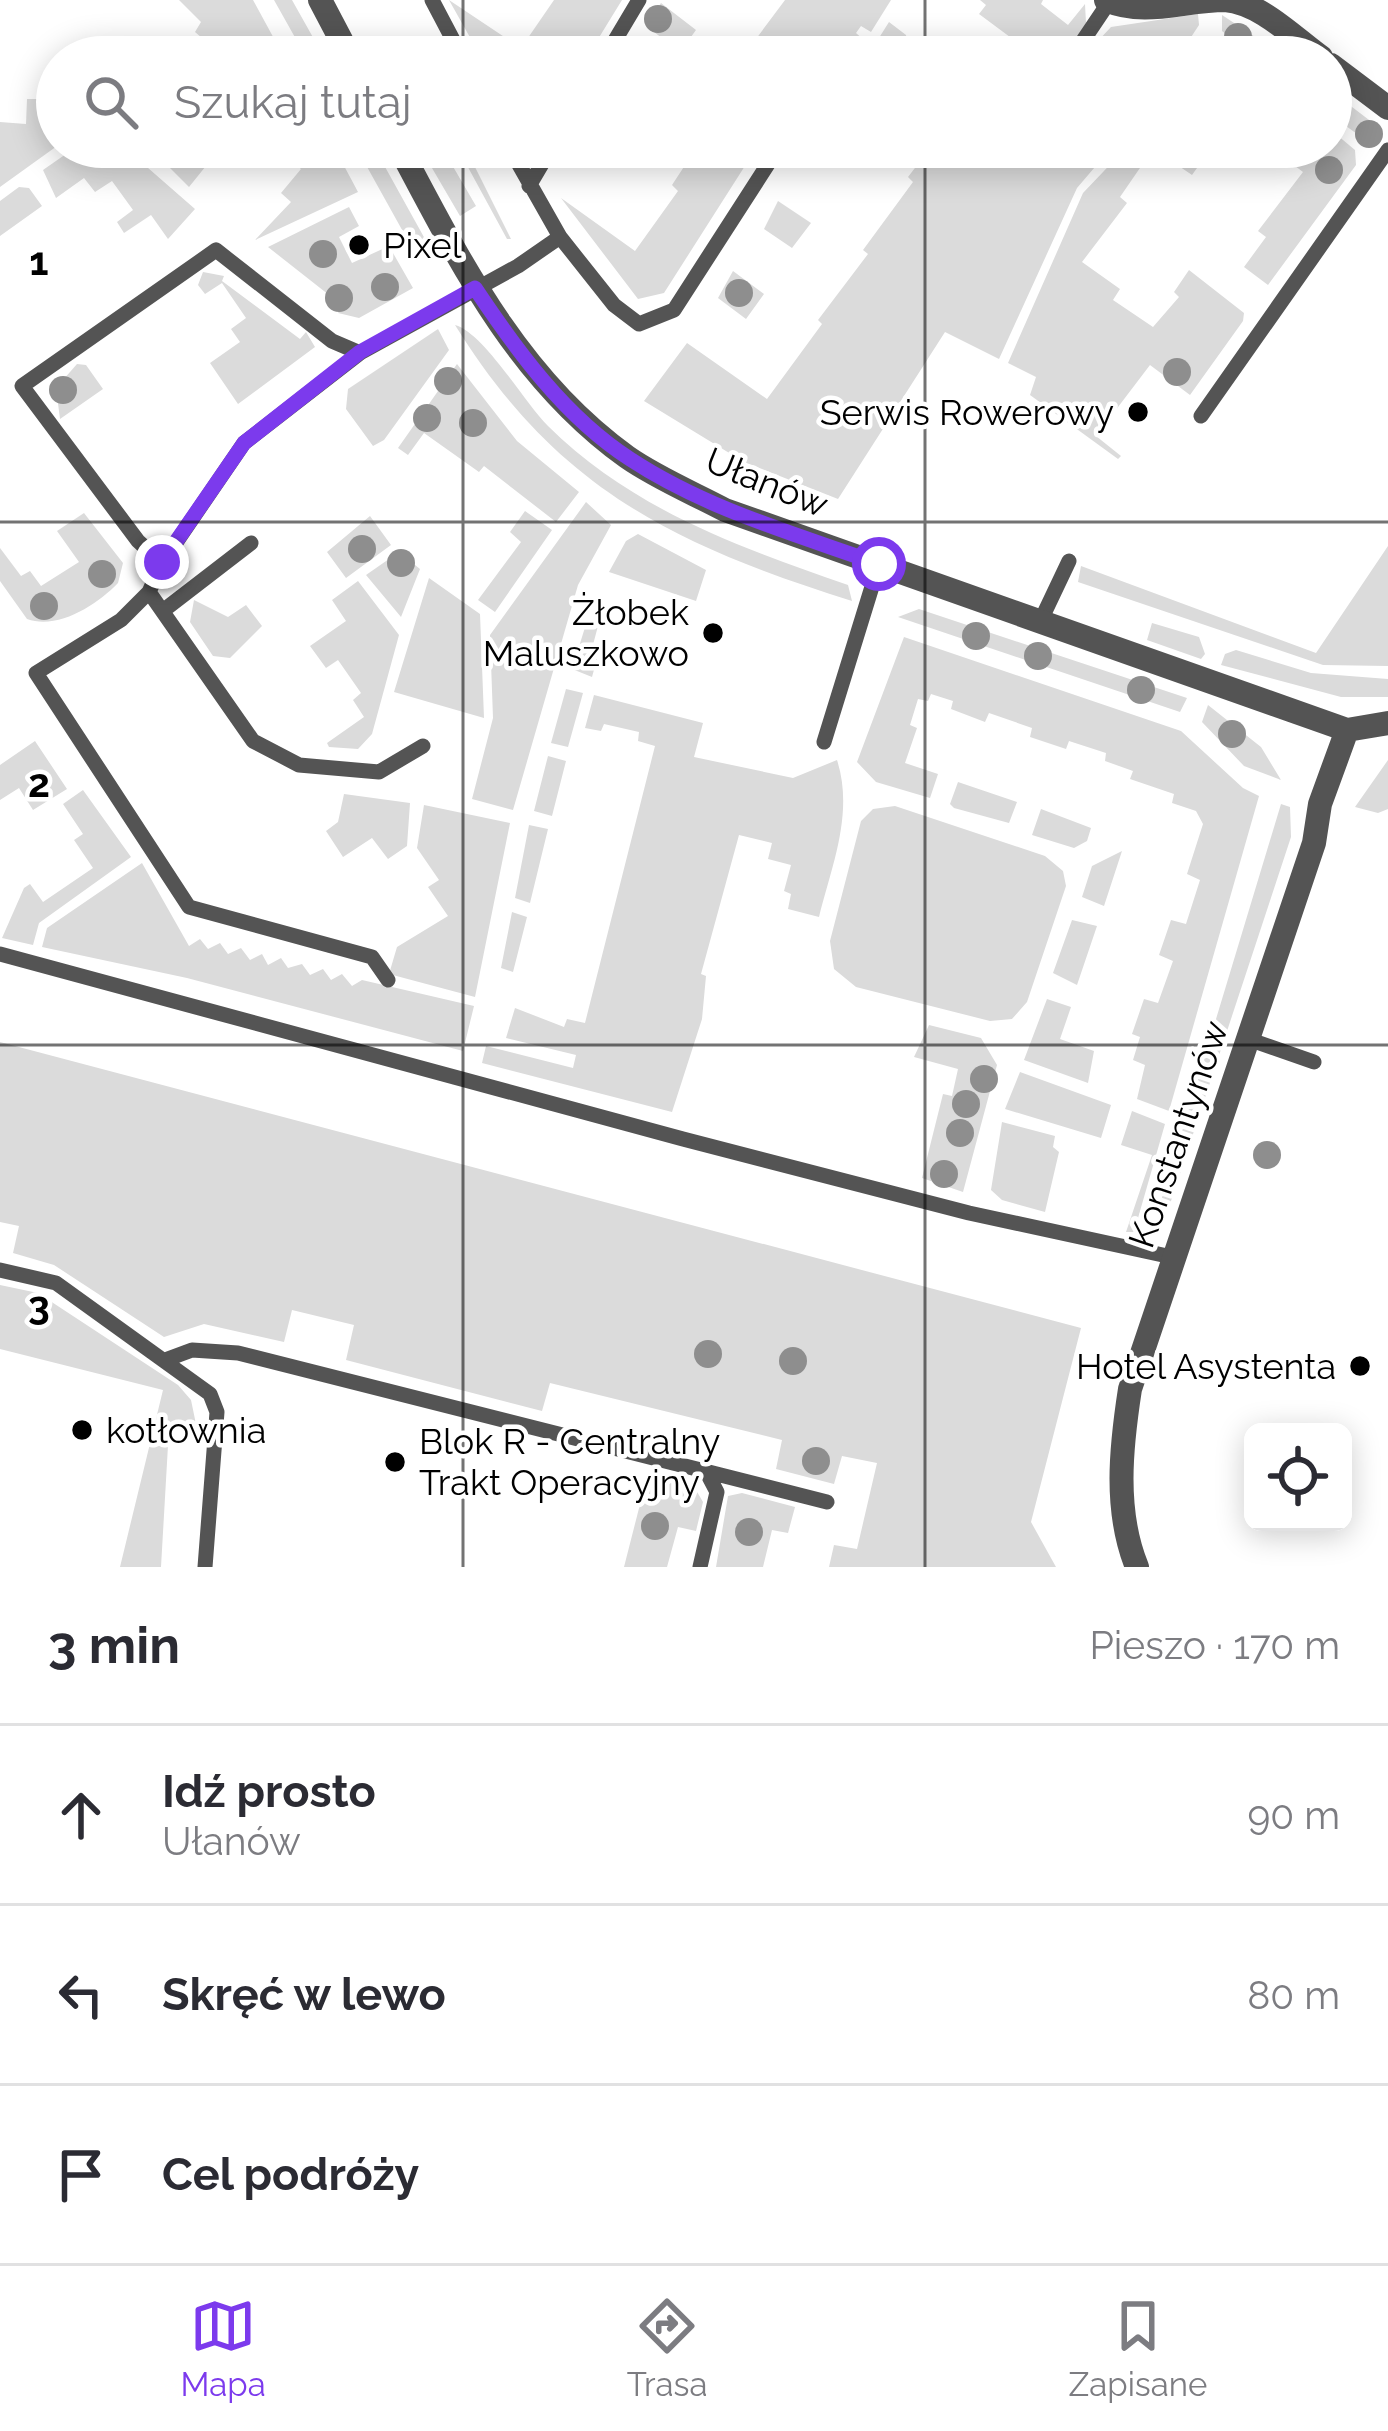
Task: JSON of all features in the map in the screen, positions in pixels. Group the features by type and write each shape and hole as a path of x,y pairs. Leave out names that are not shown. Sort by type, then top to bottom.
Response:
{"street":[{"path":"320,0 339,36"},
{"path":"1107,1 1136,9 1229,0 1261,12 1293,36"},
{"path":"1352,80 1388,108"},
{"name":"Ułanów","path":"410,168 475,288 517,351 569,408 629,459 725,510 1347,730 1388,723"},
{"name":"Konstantynów","path":"1137,1567 1124,1513 1123,1438 1130,1389 1347,730"}],"lane":[{"path":"432,0 451,36"},
{"path":"617,36 638,0"},
{"path":"1085,36 1107,1"},
{"path":"1201,416 1388,150"},
{"path":"520,168 560,237 614,305 639,324 674,310 765,168"},
{"path":"529,186 540,168"},
{"path":"388,980 372,957 189,907 37,674 121,620 149,592 162,562 244,443 360,352 560,237"},
{"path":"162,562 138,541 22,386 216,250 332,340 360,352"},
{"path":"164,610 251,542"},
{"path":"1041,620 1069,562"},
{"path":"824,742 879,564"},
{"path":"149,592 253,741 299,765 379,772 423,746"},
{"path":"0,954 969,1213 1172,1257"},
{"path":"1248,1039 1314,1062"},
{"path":"0,1270 56,1283 210,1394 217,1412 205,1567"},
{"path":"165,1360 192,1350 238,1353 827,1502"},
{"path":"700,1567 716,1499 707,1473"}],"shaded area":[{"path":"179,0 253,0 273,36 200,36 195,32 201,22"},
{"path":"274,0 292,0 312,36 294,36"},
{"path":"449,0 503,36 469,36"},
{"path":"554,0 622,0 600,36 529,36"},
{"path":"785,0 891,0 871,32 861,26 856,33 859,36 758,36"},
{"path":"980,0 1043,0 1041,4 1068,25 1085,4 1086,23 1078,36 1009,36 979,14 986,5"},
{"path":"661,3 696,30 692,36 659,36 645,25"},
{"path":"1198,14 1199,25 1192,36 1103,36 1111,27"},
{"path":"1222,15 1254,36 1229,36 1222,31"},
{"path":"889,22 906,36 880,36"},
{"path":"27,99 36,99 36,161 0,187 0,122 26,124"},
{"path":"1352,107 1377,126 1374,137 1352,130"},
{"path":"1352,148 1355,150 1356,165 1268,285 1244,267 1266,237 1258,231 1303,172 1298,168 1352,168"},
{"path":"148,168 195,209 168,239 151,215 124,233 117,222 133,210 112,181 95,192 84,178 56,198 43,170"},
{"path":"170,168 204,168 189,187"},
{"path":"345,168 358,192 255,240 291,202 281,193 301,169"},
{"path":"368,168 386,168 425,239 411,246"},
{"path":"432,168 454,168 476,206 460,216"},
{"path":"468,168 476,168 511,239"},
{"path":"683,168 744,168 664,293 638,299 561,198 635,251 678,191 672,185"},
{"path":"915,168 1094,168 1077,188 999,359 945,332 838,499 744,462 644,401 687,343 767,399 868,254 863,250 913,182 908,177"},
{"path":"1107,168 1140,168 1120,197 1127,203 1082,262 1120,289 1113,300 1153,327 1179,297 1174,292 1189,270 1244,313 1190,395 1150,365 1096,436 1121,456 1118,459 1030,395 1036,377 1008,363 1083,193"},
{"path":"19,187 29,188 42,206 0,236 0,201"},
{"path":"778,201 811,223 792,248 764,229"},
{"path":"349,207 359,226 339,237 352,263 389,246 413,288 359,318 338,313 343,306 268,247"},
{"path":"733,271 764,294 746,319 718,298"},
{"path":"203,272 224,276 222,281 300,339 306,332 315,347 238,404 210,363 240,342 231,329 246,318 222,283 205,294 198,285"},
{"path":"455,325 491,354 548,426 615,481 727,540 848,585 852,601 729,557 625,503 535,429"},
{"path":"438,329 449,350 384,440 373,446 346,409 348,389"},
{"path":"77,364 86,365 103,389 60,419 56,388"},
{"path":"457,364 517,441 579,492 556,522 484,466 479,472 424,433 408,455 398,448"},
{"path":"586,502 611,525 578,585 513,810 472,799 493,718 490,635"},
{"path":"525,511 552,530 495,612 478,600 521,542 510,532"},
{"path":"84,513 123,563 118,583 64,618 27,619 0,581 0,548 21,576 30,571 41,586 79,562 57,531"},
{"path":"370,516 391,545 346,578 327,552"},
{"path":"638,534 706,570 696,601 609,572 626,541"},
{"path":"1388,546 1388,666 1323,665 1078,582 1081,566 1316,653"},
{"path":"399,552 420,569 401,617 366,575"},
{"path":"429,578 480,614 484,718 394,692"},
{"path":"358,581 399,635 372,734 358,749 329,747 327,743 364,717 353,700 361,693 338,660 326,668 310,646 346,621 332,600"},
{"path":"194,600 228,617 246,605 262,626 230,658 213,656 190,622"},
{"path":"919,609 1187,698 1180,712 898,617"},
{"path":"587,621 598,626 590,656 597,659 592,677 572,669"},
{"path":"1152,623 1199,637 1205,654 1201,659 1147,640"},
{"path":"904,637 1181,731 1243,788 1259,796 1169,1111 1137,1099 1145,1065 1133,1060 1140,1037 1132,1034 1144,999 1158,1003 1173,961 1159,955 1171,920 1186,924 1200,880 1187,874 1203,824 1196,811 1172,803 1174,794 1130,779 1133,771 1105,761 1106,753 1069,741 1066,749 1030,737 1032,728 989,713 985,722 951,709 953,701 931,694 928,701 918,699 910,725 917,728 905,763 938,774 930,798 876,782 857,762"},
{"path":"1236,650 1311,673 1388,679 1388,697 1341,697 1221,665 1225,654"},
{"path":"566,689 583,693 568,747 551,743"},
{"path":"594,695 703,723 694,757 793,778 837,760 842,780 839,839 819,917 788,909 791,894 784,891 791,865 768,859 772,843 739,835 701,974 706,976 702,1019 672,1112 482,1063 486,1046 573,1068 576,1055 506,1038 515,1008 564,1027 567,1019 585,1023 655,746 638,741 639,732 604,724 601,731 585,728"},
{"path":"1208,705 1261,747 1281,780 1244,766 1202,722"},
{"path":"35,741 67,789 33,810 19,788 0,800 0,765"},
{"path":"548,756 566,761 552,816 534,811"},
{"path":"1388,760 1388,809 1378,813 1355,807"},
{"path":"958,782 1017,802 1009,823 954,808 950,804"},
{"path":"83,790 131,857 39,923 33,945 2,938 24,888 30,884 43,902 93,868 74,840 83,834 63,804"},
{"path":"344,794 410,803 407,846 388,859 372,838 343,857 326,831 338,822"},
{"path":"1281,804 1290,807 1291,837 1170,1204 1161,1201"},
{"path":"424,805 510,823 475,997 389,974 397,947 448,916 428,887 439,880 417,848"},
{"path":"895,806 1045,856 1063,871 1066,886 1027,1002 1012,1019 990,1021 856,987 834,969 830,941 861,821 873,809"},
{"path":"1041,809 1091,828 1087,841 1074,848 1032,835"},
{"path":"529,825 548,829 530,903 515,898"},
{"path":"1122,851 1104,906 1082,897 1092,866"},
{"path":"142,863 189,946 200,939 208,949 220,943 228,954 241,948 250,960 262,954 268,965 281,958 288,968 302,964 310,975 323,969 331,980 342,974 352,986 362,980 474,1006 463,1051 187,978 42,947 47,928"},
{"path":"512,912 527,917 513,972 501,968"},
{"path":"1072,920 1097,926 1077,985 1053,973"},
{"path":"1047,999 1071,1007 1060,1039 1094,1051 1088,1083 1024,1060"},
{"path":"929,1025 981,1038 997,1065 963,1192 922,1178 943,1094 952,1096 958,1069 914,1057"},
{"path":"0,1042 1081,1328 1031,1522 1056,1567 829,1567 834,1545 857,1549 877,1463 842,1456 834,1484 776,1469 782,1440 550,1383 542,1411 346,1360 354,1325 292,1310 284,1342 204,1324 164,1337 54,1265 13,1253 19,1226 0,1222"},
{"path":"1020,1072 1111,1105 1101,1138 1005,1109"},
{"path":"1132,1111 1165,1124 1134,1232 1126,1232 1152,1155 1121,1145"},
{"path":"1002,1122 1055,1136 1053,1147 1059,1152 1045,1212 1002,1200 991,1190"},
{"path":"0,1285 38,1293 178,1385 191,1400 197,1429 169,1428 161,1567 120,1567 163,1390 0,1349"},
{"path":"648,1473 693,1485 703,1502 696,1531 678,1527 667,1567 624,1567"},
{"path":"742,1493 795,1507 788,1533 772,1530 763,1567 716,1567 728,1496"}],"place":[{"name":"Pixel","path":"359,245"},
{"name":"Serwis Rowerowy","path":"1138,412"},
{"name":"Żłobek Maluszkowo","path":"713,633"},
{"name":"Hotel Asystenta","path":"1360,1366"},
{"name":"kotłownia","path":"82,1430"},
{"name":"Blok R - Centralny Trakt Operacyjny","path":"395,1462"}],"route":[{"path":"162,562 244,443 360,352 475,288 517,351 569,408 629,459 725,510 879,564"}]}
